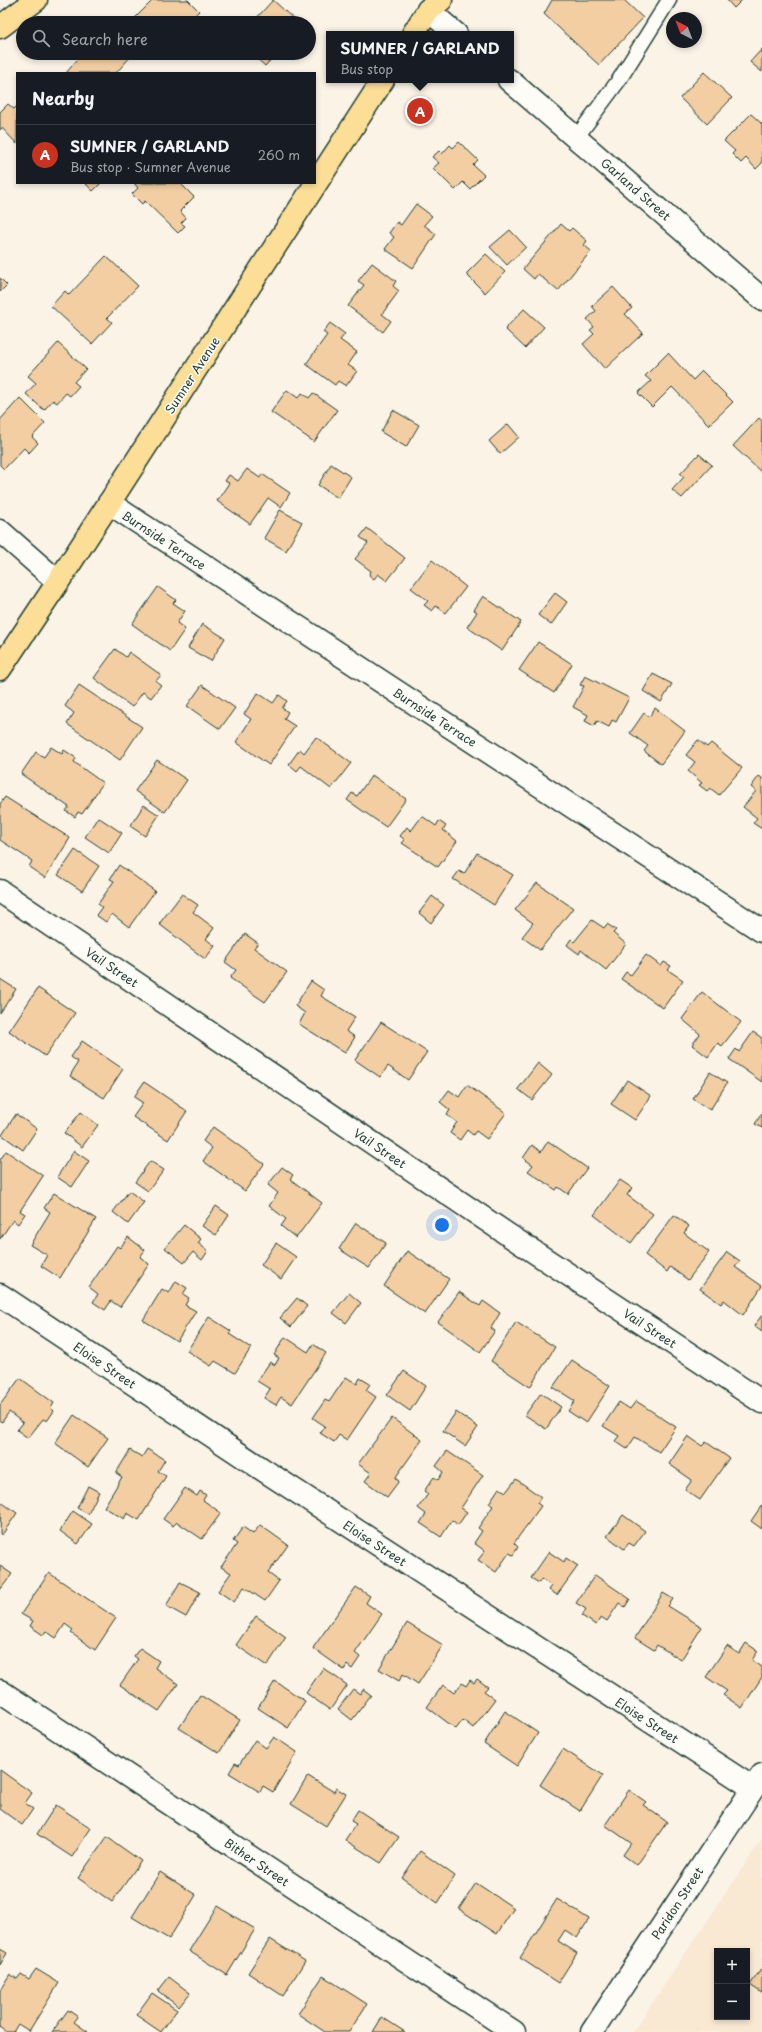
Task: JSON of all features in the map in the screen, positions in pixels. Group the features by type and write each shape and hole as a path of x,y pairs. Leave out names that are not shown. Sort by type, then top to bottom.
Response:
{"main road":[{"path":"0,27 28,1"},
{"path":"415,31 433,3"},
{"name":"Sumner Avenue","path":"316,183 381,83"},
{"name":"Sumner Avenue","path":"0,669 316,184"}],"street":[{"path":"433,3 454,31"},
{"name":"Garland Street","path":"512,83 762,299"},
{"name":"Burnside Terrace","path":"109,503 762,931"},
{"path":"0,531 58,582"},
{"name":"Vail Street","path":"0,891 507,1234 762,1402"},
{"name":"Eloise Street","path":"0,1295 271,1476 757,1782"},
{"name":"Bither Street","path":"0,1692 514,2032"},
{"name":"Paridon Street","path":"592,2032 757,1782"}],"lane":[{"path":"576,138 619,80 669,0"}],"shaded area":[{"path":"762,1839 762,2032 633,2032"}],"building":[{"path":"153,0 188,0 199,11 194,16 137,16"},
{"path":"273,0 290,16 258,16"},
{"path":"552,0 624,0 643,18 599,65 544,14"},
{"path":"727,0 742,0 734,8"},
{"path":"762,49 762,72 750,62"},
{"path":"77,60 127,60 117,72 67,72"},
{"path":"259,60 271,60 265,66"},
{"path":"704,72 732,98 707,124 680,98"},
{"path":"8,104 14,109 16,107 16,143 2,128 0,130 0,112"},
{"path":"751,114 762,124 762,163 756,169 746,158 741,163 732,154 735,151 724,141"},
{"path":"459,142 478,160 473,165 484,175 470,189 463,182 455,190 433,168 439,163 432,157 439,151 442,154 450,145 453,148"},
{"path":"86,184 100,184 93,191"},
{"path":"135,184 181,184 194,197 180,211 186,218 181,223 185,226 178,233 145,201 142,204 132,194 138,188"},
{"path":"416,204 432,216 424,225 436,234 413,268 385,249 394,237 389,233 397,222 401,225"},
{"path":"561,224 569,231 572,228 587,241 584,245 591,251 558,291 538,274 534,279 523,269"},
{"path":"510,230 526,247 507,265 490,247"},
{"path":"486,254 505,272 485,293 466,274"},
{"path":"106,256 138,286 107,318 112,322 92,344 51,306 65,291 69,295"},
{"path":"372,263 396,281 393,286 399,291 382,314 391,321 383,332 348,306 364,285 358,281"},
{"path":"0,278 7,285 0,292"},
{"path":"613,287 632,308 625,314 643,333 605,369 583,344 594,334 590,330 594,327 587,319 596,311 592,306"},
{"path":"524,309 544,327 525,348 505,329"},
{"path":"330,323 345,334 340,340 357,352 348,365 357,371 346,386 338,381 335,385 306,364 327,335 323,332"},
{"path":"58,343 86,369 74,382 79,386 70,396 66,393 57,403 53,400 44,410 26,394 36,383 28,376"},
{"path":"668,353 693,380 702,371 733,402 709,425 672,387 652,407 638,393 651,381 645,376"},
{"path":"287,390 298,398 302,393 309,398 313,393 337,410 314,442 271,412"},
{"path":"20,398 45,423 32,437 38,443 29,453 24,448 4,469 0,465 0,420"},
{"path":"393,410 419,425 406,447 381,432"},
{"path":"759,418 762,421 761,472 733,446"},
{"path":"508,424 519,437 500,454 489,441"},
{"path":"699,454 712,465 682,498 672,490 684,477 680,474"},
{"path":"331,464 351,477 338,498 318,485"},
{"path":"247,469 260,478 262,474 290,493 281,507 268,498 250,524 217,501 229,483 225,481 229,475 238,481"},
{"path":"280,510 302,522 286,551 264,538"},
{"path":"367,528 405,558 387,581 378,574 374,579 369,575 371,571 355,559 368,543 360,537"},
{"path":"432,560 466,587 446,613 436,606 432,611 424,605 428,601 411,588"},
{"path":"158,587 176,600 173,603 185,611 177,623 185,629 170,651 132,624"},
{"path":"555,593 567,602 551,625 538,615"},
{"path":"483,596 521,622 502,651 467,627 477,612 474,610"},
{"path":"202,624 225,638 211,661 188,648"},
{"path":"538,642 572,664 554,693 519,670"},
{"path":"115,649 126,657 129,652 161,675 156,681 161,685 151,698 143,692 132,707 94,678"},
{"path":"653,674 672,684 661,702 643,691"},
{"path":"585,676 629,698 616,722 612,720 609,727 597,721 594,726 585,721 588,715 573,707 584,686 580,685"},
{"path":"79,685 142,727 120,760 67,724 74,713 65,706"},
{"path":"202,685 235,708 220,729 187,706"},
{"path":"258,693 273,703 279,695 287,701 282,708 288,712 284,719 295,726 269,765 236,742 251,719 244,714"},
{"path":"655,708 685,731 661,764 644,751 648,746 630,733 644,713 649,717"},
{"path":"316,737 351,763 331,789 301,766 297,771 289,764 300,749 304,753"},
{"path":"698,740 707,747 711,743 742,768 719,795 710,788 707,791 699,785 702,783 688,771 695,762 686,755"},
{"path":"51,747 62,754 64,750 76,758 74,762 103,783 82,814 78,812 75,817 66,811 69,807 21,774 36,752 44,757"},
{"path":"157,760 187,780 165,812 135,791"},
{"path":"372,775 406,799 386,827 347,800 352,793 357,796"},
{"path":"759,776 762,778 762,829 753,823 757,818 743,807 756,791 751,787"},
{"path":"5,797 70,838 45,878 29,867 32,861 0,840 0,804"},
{"path":"144,805 159,815 145,836 130,826"},
{"path":"422,816 436,826 439,821 446,826 443,830 457,841 438,867 402,843 405,840 400,836 407,827 411,831"},
{"path":"98,817 122,833 109,853 85,837"},
{"path":"75,850 99,866 82,891 58,875"},
{"path":"477,853 513,875 494,905 453,879 459,871 464,874"},
{"path":"119,865 155,891 129,927 112,914 106,922 96,915 102,907 98,904 114,881 110,879"},
{"path":"537,883 573,908 540,950 522,937 533,923 515,910"},
{"path":"182,894 198,905 193,912 214,928 206,939 215,946 205,959 159,924"},
{"path":"432,896 444,905 431,923 419,913"},
{"path":"592,920 604,928 607,924 616,930 613,933 626,944 606,970 581,950 579,954 567,945 571,939 574,942"},
{"path":"245,934 258,943 254,948 287,972 265,1002 230,978 236,970 225,962"},
{"path":"646,955 661,966 664,962 671,966 668,970 683,980 663,1008 621,979 626,972 631,975"},
{"path":"0,979 16,989 0,1013"},
{"path":"311,981 324,990 321,996 355,1017 346,1031 355,1037 345,1053 299,1024 305,1013 295,1006"},
{"path":"38,988 75,1013 45,1056 9,1031"},
{"path":"702,992 741,1022 722,1046 718,1043 708,1057 692,1045 700,1034 682,1019"},
{"path":"381,1022 427,1052 408,1080 388,1066 380,1077 355,1060"},
{"path":"753,1032 762,1038 762,1082 729,1059 736,1049 739,1052"},
{"path":"82,1041 123,1069 104,1098 70,1076 78,1062 71,1057"},
{"path":"538,1063 552,1075 532,1100 518,1089"},
{"path":"710,1072 727,1083 710,1110 693,1099"},
{"path":"627,1080 651,1096 635,1120 611,1104"},
{"path":"144,1082 187,1111 168,1140 133,1117 143,1103 134,1097"},
{"path":"467,1085 506,1113 487,1139 476,1131 473,1135 467,1130 460,1140 450,1133 457,1122 447,1115 450,1110 440,1102 449,1090 459,1097"},
{"path":"81,1112 98,1125 82,1147 64,1133"},
{"path":"762,1113 762,1128 755,1124"},
{"path":"16,1114 37,1129 23,1150 2,1135"},
{"path":"213,1127 264,1164 245,1191 203,1161 212,1148 203,1141"},
{"path":"548,1141 587,1168 568,1194 558,1187 556,1190 528,1171 533,1165 523,1158 532,1145 541,1152"},
{"path":"6,1151 43,1176 20,1211 25,1214 18,1224 13,1220 0,1239 0,1160"},
{"path":"74,1151 89,1161 72,1187 57,1177"},
{"path":"150,1161 164,1170 148,1191 135,1182"},
{"path":"282,1167 293,1175 290,1179 322,1203 296,1238 281,1226 286,1219 269,1206 278,1193 268,1185"},
{"path":"620,1180 632,1188 627,1195 653,1214 631,1243 594,1215"},
{"path":"129,1191 144,1202 128,1224 113,1212"},
{"path":"54,1193 96,1219 60,1278 41,1266 47,1255 30,1245 50,1212 44,1208"},
{"path":"216,1206 229,1215 216,1235 202,1226"},
{"path":"674,1215 689,1226 684,1233 709,1252 688,1280 670,1267 667,1272 645,1255"},
{"path":"356,1223 386,1243 369,1268 339,1249"},
{"path":"184,1225 201,1239 198,1243 208,1251 202,1260 193,1252 184,1263 165,1248"},
{"path":"128,1237 145,1250 140,1257 149,1264 120,1307 111,1301 105,1310 93,1302 98,1294 89,1287 117,1246 120,1248"},
{"path":"276,1243 296,1257 281,1279 261,1265"},
{"path":"407,1251 449,1279 425,1314 384,1286"},
{"path":"727,1252 740,1261 735,1267 762,1286 743,1315 724,1300 721,1304 700,1289"},
{"path":"176,1281 187,1288 183,1294 189,1298 185,1305 196,1311 177,1341 143,1320 162,1289 169,1293"},
{"path":"459,1292 480,1306 483,1301 500,1313 491,1328 495,1331 480,1352 438,1322"},
{"path":"349,1293 361,1303 346,1323 333,1313"},
{"path":"297,1298 307,1306 291,1327 280,1318"},
{"path":"762,1315 762,1332 754,1326"},
{"path":"209,1317 231,1331 229,1334 251,1348 235,1373 215,1361 211,1366 187,1351"},
{"path":"516,1322 555,1347 530,1387 491,1361"},
{"path":"285,1337 308,1352 313,1344 326,1353 292,1404 281,1397 276,1405 264,1398 270,1389 257,1381 270,1362 275,1365 279,1358 274,1355"},
{"path":"572,1360 610,1386 586,1423 568,1411 575,1401 553,1387"},
{"path":"404,1371 426,1386 410,1411 387,1395"},
{"path":"346,1377 357,1384 360,1378 370,1384 366,1390 376,1397 347,1440 339,1435 334,1442 320,1433 325,1426 313,1418 325,1400 329,1402"},
{"path":"20,1378 54,1403 51,1408 54,1411 47,1421 43,1419 28,1438 17,1430 23,1423 9,1412 2,1422 0,1420 0,1405"},
{"path":"541,1393 561,1407 546,1429 525,1415"},
{"path":"636,1401 676,1427 659,1452 635,1437 627,1449 615,1441 619,1436 603,1426 619,1402 630,1409"},
{"path":"456,1412 478,1427 465,1446 443,1431"},
{"path":"74,1415 108,1438 88,1467 55,1443"},
{"path":"392,1418 422,1440 395,1478 399,1481 387,1497 365,1481 371,1473 358,1464"},
{"path":"688,1436 702,1446 706,1442 729,1458 700,1500 685,1490 692,1480 669,1464"},
{"path":"147,1449 165,1460 158,1471 166,1476 139,1520 127,1513 124,1519 104,1507 122,1477 116,1473 130,1450 142,1457"},
{"path":"447,1451 483,1475 461,1508 467,1512 458,1525 452,1520 441,1537 420,1523 426,1514 418,1508 428,1494 424,1491 434,1477 438,1480 443,1472 436,1466"},
{"path":"516,1479 541,1497 537,1503 541,1506 514,1543 518,1547 513,1555 509,1553 496,1572 478,1560 485,1551 474,1543 482,1531 478,1528 493,1506 489,1503 499,1488 506,1492"},
{"path":"88,1486 99,1492 88,1514 77,1508"},
{"path":"185,1488 197,1496 200,1491 206,1495 203,1500 221,1513 202,1539 177,1522 173,1526 163,1519"},
{"path":"1,1502 17,1513 2,1535 0,1534"},
{"path":"762,1505 762,1529 751,1521"},
{"path":"73,1511 92,1524 78,1544 60,1531"},
{"path":"623,1515 645,1531 634,1546 629,1543 624,1549 607,1536"},
{"path":"260,1525 288,1545 268,1573 279,1581 265,1601 244,1587 234,1602 218,1591 231,1573 221,1567 237,1544 233,1541 243,1527 253,1534"},
{"path":"549,1552 564,1562 566,1558 578,1566 557,1595 549,1590 552,1586 541,1579 539,1583 531,1578"},
{"path":"0,1566 12,1574 0,1590"},
{"path":"49,1573 116,1618 95,1650 71,1633 73,1630 65,1624 56,1638 46,1631 43,1635 30,1626 33,1621 21,1614"},
{"path":"595,1575 630,1599 625,1607 619,1603 607,1621 601,1617 596,1625 582,1616 586,1609 576,1603"},
{"path":"180,1582 200,1592 186,1617 166,1606"},
{"path":"356,1587 370,1596 366,1603 382,1614 355,1653 360,1657 352,1669 347,1665 344,1670 313,1648"},
{"path":"663,1593 673,1599 668,1606 702,1627 681,1660 657,1645 654,1650 635,1638"},
{"path":"256,1616 286,1637 267,1666 236,1645"},
{"path":"407,1623 443,1645 418,1684 403,1674 399,1681 379,1669"},
{"path":"746,1643 758,1651 752,1660 762,1667 762,1677 742,1708 723,1695 727,1691 706,1677 727,1646 739,1654"},
{"path":"140,1648 159,1661 155,1668 178,1684 159,1711 120,1685 138,1659 134,1656"},
{"path":"323,1668 347,1685 330,1710 306,1693"},
{"path":"477,1679 488,1687 484,1691 495,1699 473,1728 463,1720 456,1729 427,1707 443,1685 454,1693 462,1683 466,1686 470,1680 474,1683"},
{"path":"275,1681 305,1701 288,1728 258,1708"},
{"path":"353,1689 360,1694 363,1689 371,1695 352,1720 338,1709"},
{"path":"200,1695 240,1720 219,1753 179,1728"},
{"path":"505,1711 538,1733 517,1766 484,1744"},
{"path":"274,1737 297,1752 273,1792 263,1786 260,1792 229,1773 235,1763 239,1765 255,1740 266,1748"},
{"path":"563,1749 603,1775 580,1811 540,1785"},
{"path":"0,1770 32,1793 25,1803 33,1809 22,1825 0,1809"},
{"path":"308,1776 334,1792 336,1788 346,1794 326,1826 291,1804"},
{"path":"629,1790 646,1802 643,1805 667,1822 637,1865 623,1855 631,1843 605,1825"},
{"path":"56,1805 91,1828 72,1857 37,1834"},
{"path":"358,1810 399,1837 381,1863 345,1840 356,1824 351,1821"},
{"path":"107,1837 141,1861 112,1902 78,1878"},
{"path":"420,1851 455,1876 438,1903 402,1878"},
{"path":"160,1872 196,1895 169,1939 132,1917"},
{"path":"476,1883 514,1908 497,1934 459,1909"},
{"path":"557,1899 589,1919 577,1938 565,1930 558,1941 577,1953 558,1983 520,1958"},
{"path":"217,1906 255,1929 227,1975 189,1951"},
{"path":"270,1939 305,1961 283,1996 248,1973"},
{"path":"0,1949 7,1953 0,1965"},
{"path":"762,1968 762,1993 750,1985"},
{"path":"36,1969 59,1983 29,2031 18,2024 13,2032 7,2032 0,2027 0,1990 10,1974 17,1979 21,1974 29,1979"},
{"path":"323,1976 367,2004 349,2032 325,2032 298,2014"},
{"path":"169,1977 190,1993 179,2007 158,1991"},
{"path":"152,1993 177,2010 161,2032 136,2015"},
{"path":"68,2010 78,2017 74,2022 88,2032 52,2032"},
{"path":"382,2017 405,2032 373,2032"}],"place":[{"name":"SUMNER / GARLAND","path":"420,111"}]}
